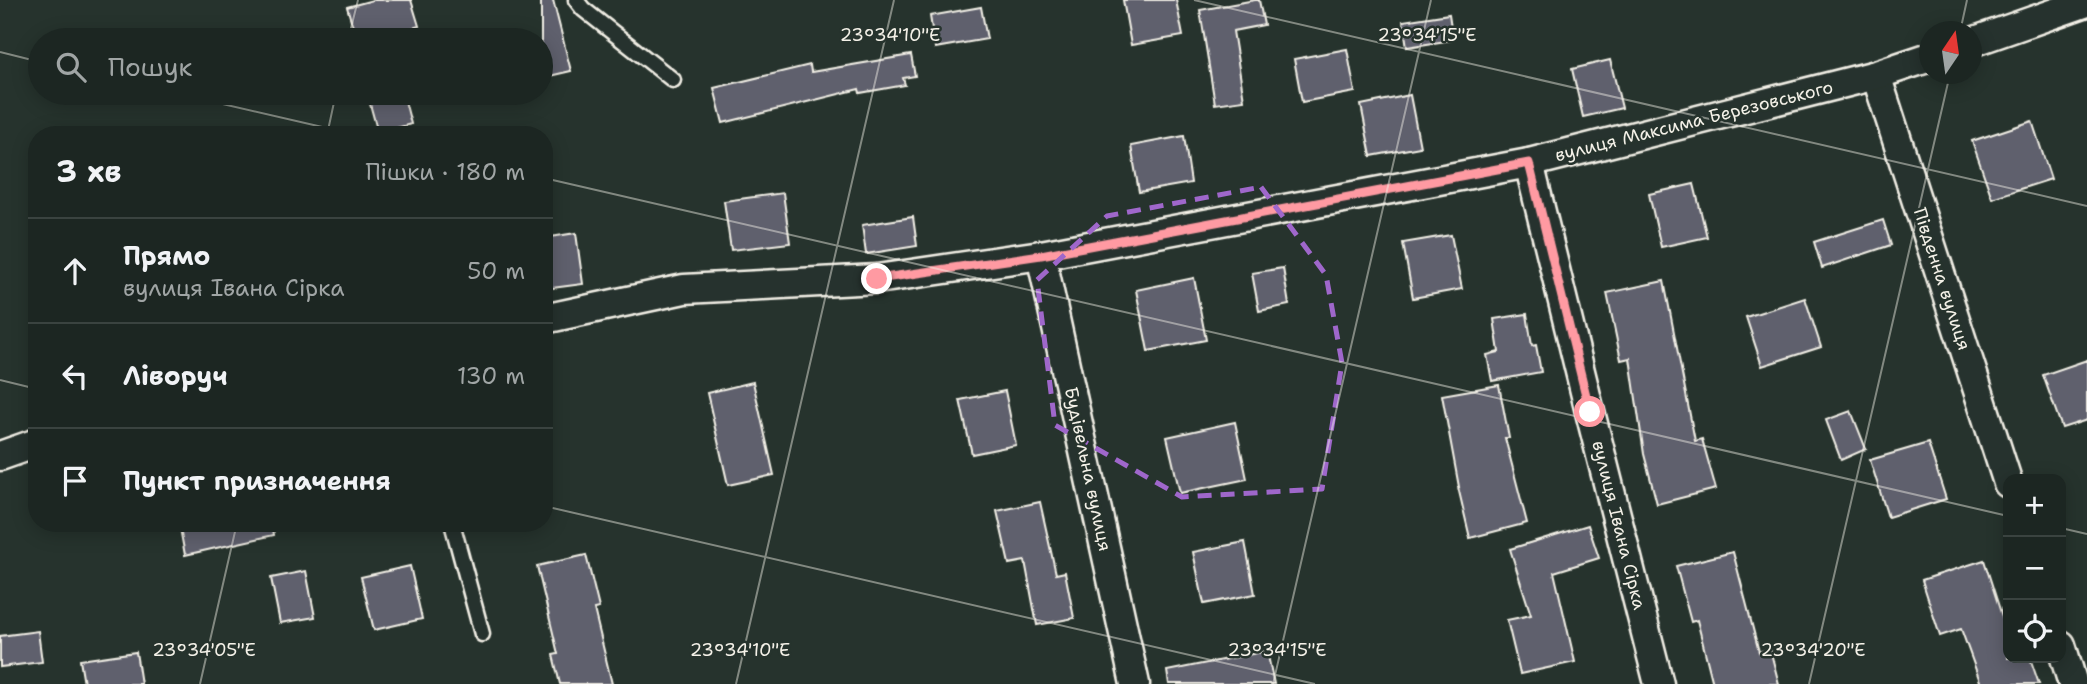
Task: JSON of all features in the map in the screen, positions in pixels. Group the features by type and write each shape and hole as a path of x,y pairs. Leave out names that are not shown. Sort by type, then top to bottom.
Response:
{"street":[{"path":"1982,39 2087,2"},
{"name":"вулиця Максима Березовського","path":"553,317 684,289 877,279 1041,255 1529,163 1876,75 1919,61"},
{"name":"Південна вулиця","path":"1876,75 2005,474"},
{"name":"вулиця Івана Сірка","path":"1529,163 1659,684"},
{"name":"Будівельна вулиця","path":"1041,255 1135,684"},
{"path":"0,456 28,446"},
{"path":"2066,661 2073,684"}],"lane":[{"path":"576,0 583,9 673,80"},
{"path":"454,532 482,634"}],"highlighted area":[{"path":"1261,187 1326,275 1342,363 1322,489 1182,497 1055,425 1037,280 1107,216"}],"building":[{"path":"373,0 411,0 419,26 353,28 347,7"},
{"path":"541,0 553,0 571,71 553,75 553,28 541,28"},
{"path":"1123,0 1176,0 1183,36 1131,45"},
{"path":"1259,0 1264,25 1233,31 1244,100 1215,104 1200,10"},
{"path":"981,7 987,39 935,48 930,16"},
{"path":"1449,14 1453,40 1407,47 1403,21"},
{"path":"1347,49 1355,92 1302,102 1294,59"},
{"path":"911,55 915,76 903,78 905,85 860,93 859,89 723,123 714,88 810,65 811,72"},
{"path":"1610,60 1622,108 1583,117 1572,69"},
{"path":"1410,95 1420,147 1371,156 1361,105"},
{"path":"370,105 406,105 411,124 376,126"},
{"path":"2032,121 2051,179 1992,198 1972,141"},
{"path":"1184,136 1191,183 1139,192 1131,146"},
{"path":"1694,184 1707,237 1661,247 1649,194"},
{"path":"783,193 790,243 731,250 724,201"},
{"path":"913,217 917,246 866,254 862,225"},
{"path":"1883,220 1891,245 1822,268 1814,242"},
{"path":"576,233 583,284 553,288 553,237"},
{"path":"1451,235 1462,289 1413,298 1403,243"},
{"path":"1283,268 1289,305 1259,311 1252,273"},
{"path":"1194,278 1206,340 1148,351 1136,290"},
{"path":"1664,281 1695,441 1702,439 1716,489 1657,504 1644,454 1630,358 1621,360 1607,293"},
{"path":"1805,298 1821,347 1762,366 1746,317"},
{"path":"1527,314 1532,346 1536,345 1541,372 1492,381 1487,355 1499,352 1494,319"},
{"path":"2087,360 2087,420 2062,428 2043,375"},
{"path":"753,382 774,475 728,485 707,393"},
{"path":"1499,385 1509,438 1505,438 1527,523 1470,538 1442,395"},
{"path":"1005,391 1016,445 972,454 960,400"},
{"path":"1851,411 1866,449 1841,460 1826,420"},
{"path":"1235,422 1247,479 1180,493 1167,437"},
{"path":"1928,443 1946,499 1888,517 1870,460"},
{"path":"1040,502 1056,574 1065,572 1074,618 1037,625 1025,561 1009,564 997,511"},
{"path":"1588,525 1599,558 1554,572 1575,662 1520,674 1507,620 1531,615 1510,549"},
{"path":"181,532 274,532 274,535 185,555"},
{"path":"1245,542 1255,594 1204,604 1193,552"},
{"path":"1733,552 1759,652 1770,649 1779,684 1713,684 1697,620 1691,622 1676,566"},
{"path":"586,555 599,608 594,609 612,684 560,684 553,655 558,654 537,566"},
{"path":"1984,560 2003,619 2003,663 2032,663 2039,684 1981,684 1961,629 1940,636 1922,580"},
{"path":"410,566 422,619 374,630 361,577"},
{"path":"306,571 315,617 280,623 271,578"},
{"path":"38,631 42,662 0,667 0,636"},
{"path":"1267,651 1274,684 1169,684 1167,671"},
{"path":"136,652 141,684 84,684 80,660"}],"route":[{"path":"877,279 1041,255 1529,163 1590,412"}]}
